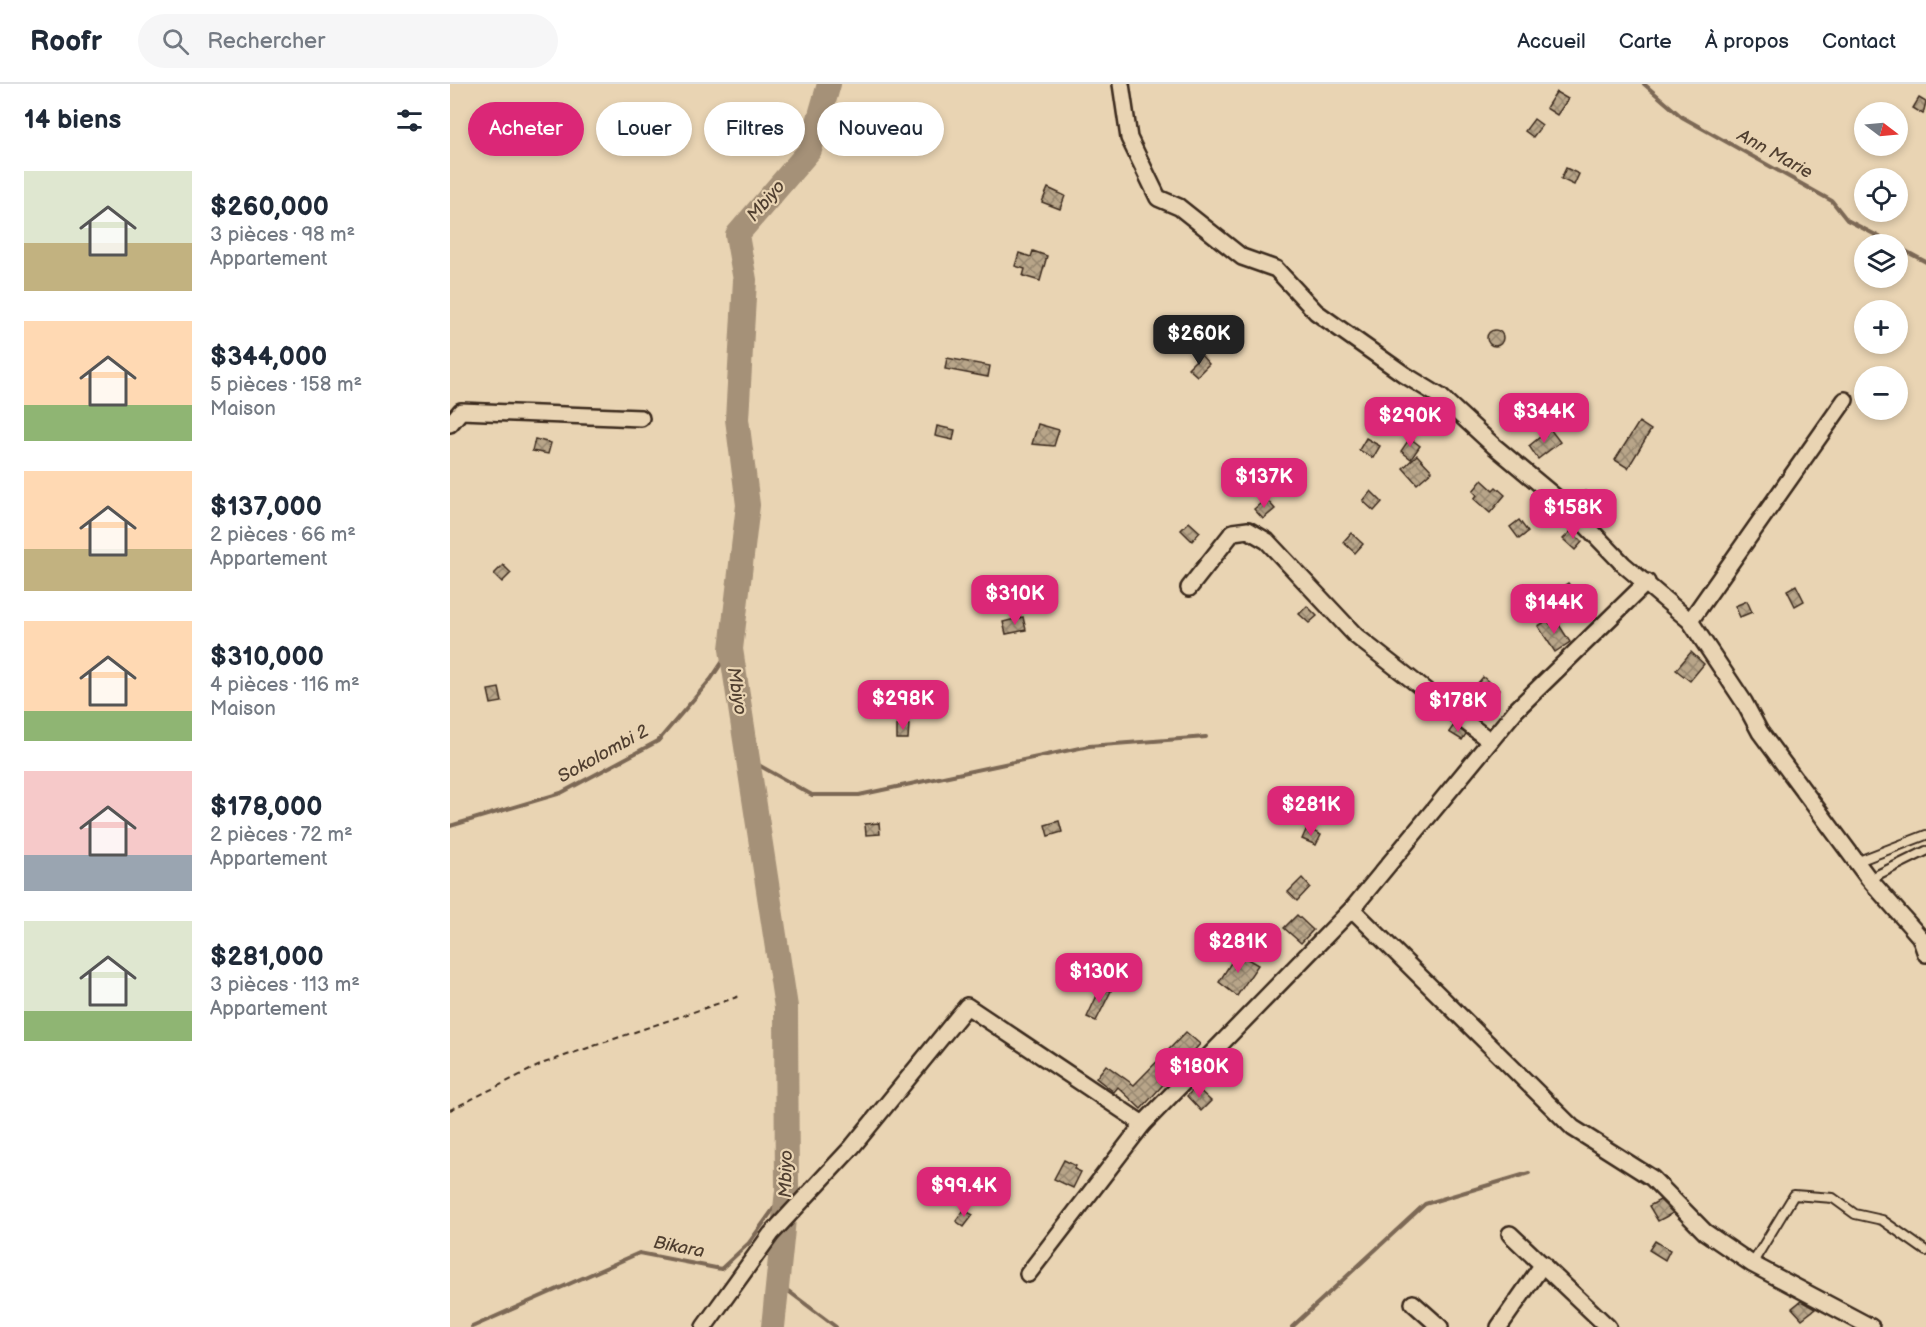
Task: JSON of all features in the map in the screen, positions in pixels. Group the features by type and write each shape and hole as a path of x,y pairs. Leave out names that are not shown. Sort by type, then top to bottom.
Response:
{"street":[{"path":"1121,84 1129,138 1158,198 1179,207 1242,257 1276,269 1316,312 1405,375 1442,397 1494,446 1571,510 1623,564 1647,582 1690,621 1744,702 1760,732 1869,879 1920,937 1926,954"},
{"path":"1690,621 1845,400"},
{"path":"450,424 461,411 641,418"},
{"path":"1189,588 1233,532 1248,530 1268,541 1356,636 1490,741"},
{"path":"1028,1274 1143,1124 1352,909 1516,710 1647,582"},
{"path":"1352,909 1573,1128 1652,1178 1705,1232 1752,1264 1871,1327"},
{"path":"704,1327 771,1234 852,1147 968,1006 1143,1124"},
{"path":"1510,1234 1608,1327"},
{"path":"1499,1327 1542,1264"},
{"path":"1413,1304 1440,1327"}],"lane":[{"path":"1856,862 1926,835"},
{"path":"1869,879 1926,851"},
{"path":"1752,1264 1794,1195 1833,1198 1855,1214 1882,1220 1926,1251"}],"path":[{"path":"450,1110 544,1063 740,996"}],"building":[{"path":"1556,92 1568,99 1557,115 1546,108"},
{"path":"1919,98 1926,102 1923,114 1913,108"},
{"path":"1534,119 1542,125 1533,137 1525,131"},
{"path":"1566,168 1579,174 1574,185 1561,179"},
{"path":"1048,188 1065,196 1060,209 1042,202"},
{"path":"1033,251 1047,256 1040,281 1023,276 1025,269 1015,266 1019,253 1031,257"},
{"path":"1495,330 1503,338 1495,346 1487,338"},
{"path":"1201,355 1209,364 1197,376 1188,368"},
{"path":"947,358 990,366 988,377 945,369"},
{"path":"1639,422 1651,430 1628,468 1615,460"},
{"path":"1038,424 1059,430 1054,446 1032,444"},
{"path":"937,426 955,430 953,440 935,436"},
{"path":"1550,429 1560,442 1538,459 1529,446"},
{"path":"1366,438 1380,446 1373,458 1359,450"},
{"path":"1410,438 1420,446 1411,459 1401,451"},
{"path":"535,439 551,443 548,454 532,451"},
{"path":"1417,455 1432,471 1417,484 1403,468"},
{"path":"1482,480 1493,490 1496,487 1505,495 1490,513 1474,499 1477,495 1473,491"},
{"path":"1371,491 1382,502 1374,511 1363,501"},
{"path":"1585,491 1593,499 1585,506 1578,498"},
{"path":"1266,499 1275,509 1263,519 1254,509"},
{"path":"1519,520 1528,532 1519,539 1510,527"},
{"path":"1189,522 1200,532 1192,541 1181,530"},
{"path":"1571,531 1582,542 1575,550 1563,539"},
{"path":"1351,533 1363,544 1355,553 1343,542"},
{"path":"503,565 511,573 502,582 494,574"},
{"path":"1568,583 1577,595 1568,602 1559,589"},
{"path":"1796,585 1804,601 1795,606 1787,590"},
{"path":"1747,601 1752,612 1740,617 1735,606"},
{"path":"1307,606 1317,616 1309,623 1299,614"},
{"path":"1023,617 1026,630 1006,634 1003,622"},
{"path":"1548,620 1550,624 1556,620 1570,642 1555,652 1538,626"},
{"path":"1691,652 1704,664 1690,681 1676,670"},
{"path":"1483,677 1499,690 1488,704 1472,690"},
{"path":"499,688 502,702 491,704 488,690"},
{"path":"897,724 909,724 908,739 897,739"},
{"path":"1454,725 1466,734 1462,740 1449,732"},
{"path":"1059,821 1062,832 1048,836 1045,825"},
{"path":"879,823 880,834 866,835 865,824"},
{"path":"1307,828 1321,835 1316,845 1302,839"},
{"path":"1302,878 1310,887 1297,901 1288,892"},
{"path":"1297,915 1313,930 1301,943 1284,928"},
{"path":"1237,953 1258,965 1237,996 1219,982"},
{"path":"1101,987 1111,991 1096,1021 1087,1017"},
{"path":"1186,1032 1200,1044 1141,1109 1118,1087 1114,1092 1096,1078 1106,1065 1134,1085"},
{"path":"1196,1087 1211,1101 1201,1111 1187,1096"},
{"path":"1064,1160 1076,1166 1074,1169 1081,1172 1073,1188 1054,1179"},
{"path":"1660,1200 1673,1213 1658,1221 1649,1206"},
{"path":"964,1210 973,1215 964,1227 956,1221"},
{"path":"1655,1241 1670,1250 1665,1260 1649,1250"},
{"path":"1801,1301 1815,1309 1802,1319 1792,1308"}],"waterway":[{"name":"Mbiyo","path":"773,1327 787,1190 786,1007 731,649 748,505 737,419 745,280 737,235 810,150 829,84"},
{"name":"Ann Marie","path":"1644,84 1682,117 1832,201 1847,220 1874,234"},
{"name":"Ann Marie","path":"1908,252 1926,262"},
{"name":"Sokolombi 2","path":"450,826 561,793 658,741 711,679 731,649"},
{"path":"748,759 812,795 859,795 1089,746 1206,737"},
{"path":"1292,1327 1425,1204 1529,1173"},
{"name":"Bikara","path":"472,1327 639,1253 721,1269 749,1243 787,1190"},
{"path":"775,1281 836,1327"}]}
